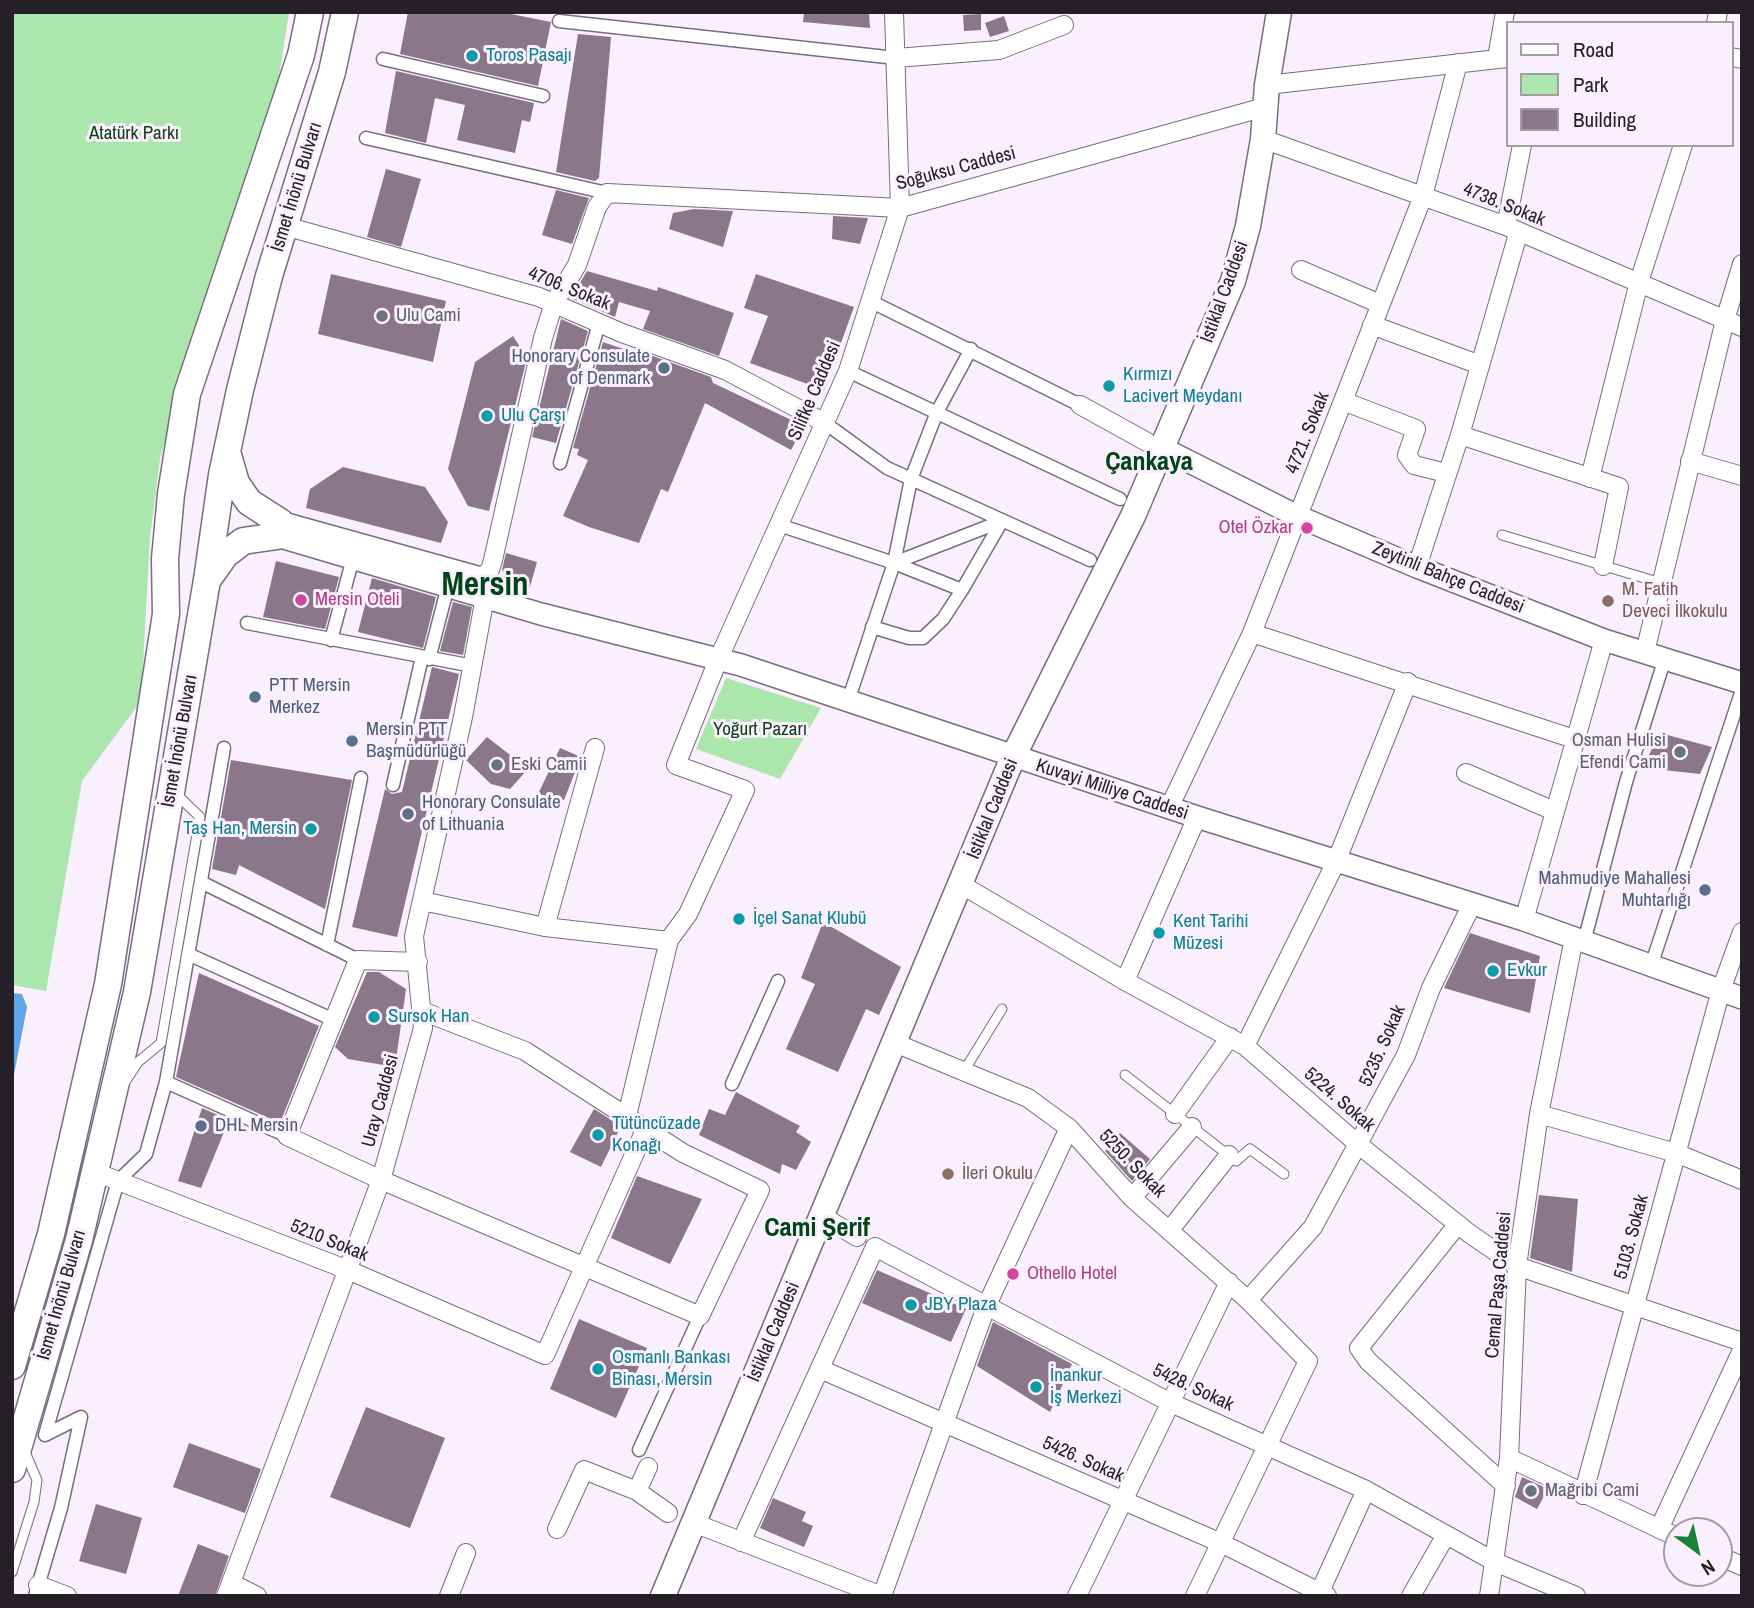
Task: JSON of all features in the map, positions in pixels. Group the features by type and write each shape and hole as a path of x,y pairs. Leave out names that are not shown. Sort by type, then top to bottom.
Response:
{"main road":[{"name":"İsmet İnönü Bulvarı","path":"12,1366 51,1234 108,984 166,614 165,559 171,494 187,394 301,55 310,12"},
{"name":"İsmet İnönü Bulvarı","path":"12,1469 79,1240 106,1177 111,1104 137,992 227,451 269,276 332,72 345,12"},
{"name":"İstiklal Caddesi","path":"663,1596 962,885 1013,757 1233,281 1248,226 1263,139 1266,96 1279,12"},
{"path":"207,580 225,555 243,541 279,529 249,502 236,483 227,451"}],"street":[{"name":"Silifke Caddesi","path":"669,942 688,914 745,790 676,765 718,660 848,371 900,208 894,12"},
{"path":"1502,58 1505,12"},
{"path":"559,21 896,58 999,50 1064,25"},
{"name":"Soğuksu Caddesi","path":"607,193 900,208 1266,96 1502,58"},
{"path":"383,59 544,96"},
{"name":"4721. Sokak","path":"1169,808 1252,633 1423,196 1458,63"},
{"path":"366,138 607,193"},
{"name":"4738. Sokak","path":"1263,139 1512,230 1742,327"},
{"path":"1418,567 1480,365 1512,230 1522,147"},
{"path":"1590,478 1639,282 1683,147"},
{"name":"Uray Caddesi","path":"229,1589 381,1180 423,1028 414,936 473,666 483,588 493,559 537,362 554,303 577,265 597,207 607,193"},
{"name":"4706. Sokak","path":"285,226 504,286 554,303 599,323 725,370 825,423"},
{"path":"1579,940 1626,782 1655,655 1661,583 1725,320 1742,264"},
{"path":"1301,270 1380,304"},
{"path":"870,301 971,349 1155,446"},
{"path":"560,463 599,323"},
{"path":"1372,325 1480,365"},
{"path":"848,701 894,564 911,479 937,412 971,349"},
{"path":"848,371 1120,499"},
{"path":"1343,401 1416,429 1407,455 1414,465 1446,473"},
{"path":"825,423 887,468 1090,560"},
{"path":"1460,435 1619,487 1603,565"},
{"name":"Zeytinli Bahçe Caddesi","path":"1155,446 1297,516 1418,567 1604,640 1742,683"},
{"path":"1690,461 1742,476"},
{"path":"894,564 1002,521"},
{"path":"873,626 909,638 923,638 943,620 1002,521"},
{"path":"779,525 962,590"},
{"name":"Kuvayi Milliye Caddesi","path":"279,529 352,558 448,586 483,588"},
{"name":"Kuvayi Milliye Caddesi","path":"279,529 483,588 848,701 1169,808 1524,920 1742,998"},
{"path":"331,640 352,558"},
{"path":"393,785 425,658 448,586"},
{"path":"247,622 473,666"},
{"path":"1252,633 1408,682 1574,739"},
{"path":"1524,920 1604,640"},
{"path":"1175,1114 1237,1042 1336,862 1408,682"},
{"path":"1651,966 1742,690"},
{"path":"67,1596 36,1590 61,1508 81,1417 45,1435 106,1177 146,1154 166,1082 224,748"},
{"path":"545,927 595,748"},
{"path":"1466,773 1555,811"},
{"path":"327,945 360,778"},
{"path":"1125,981 1197,817"},
{"path":"201,882 358,960 418,962"},
{"name":"5224. Sokak","path":"962,885 1125,981 1237,1042 1458,1224 1517,1266 1742,1342"},
{"path":"422,901 545,927 669,942 627,1116"},
{"name":"5235. Sokak","path":"1248,1300 1313,1227 1406,1055 1431,988 1472,904"},
{"name":"5103. Sokak","path":"1583,1495 1721,990 1742,932"},
{"name":"Cemal Paşa Caddesi","path":"1489,1596 1509,1458 1517,1266 1539,1114 1579,940"},
{"path":"188,954 334,1020"},
{"path":"287,1136 358,960"},
{"path":"733,1084 778,981"},
{"path":"422,1011 525,1051 683,1153 760,1190 639,1450"},
{"name":"5250. Sokak","path":"895,1043 1028,1098 1069,1128 1132,1198 1248,1300 1308,1361 1267,1446"},
{"path":"166,1082 381,1180 700,1316"},
{"path":"1539,1114 1676,1153 1742,1180"},
{"path":"1132,1198 1192,1127"},
{"path":"584,1266 646,1128"},
{"path":"694,1523 882,1596 986,1307 1069,1128"},
{"path":"1169,1231 1228,1155"},
{"name":"5210 Sokak","path":"106,1177 348,1270 545,1356 584,1266"},
{"path":"822,1216 857,1237"},
{"path":"1458,1224 1359,1348 1368,1360 1506,1486"},
{"name":"5428. Sokak","path":"820,1369 875,1247 1169,1402 1366,1490 1495,1562 1576,1596"},
{"path":"1077,1596 1121,1500 1229,1283"},
{"path":"1659,1529 1742,1350"},
{"path":"741,1542 820,1369"},
{"name":"5426. Sokak","path":"820,1369 1221,1543 1322,1595"},
{"path":"1196,1595 1267,1446"},
{"path":"1509,1458 1663,1531"},
{"path":"637,1491 648,1467"},
{"path":"557,1528 584,1470 637,1491 668,1513"},
{"path":"1322,1595 1366,1490"},
{"path":"1410,1596 1446,1535"},
{"path":"449,1596 466,1553"},
{"path":"229,1589 257,1596"}],"lane":[{"path":"1502,535 1661,583"},
{"path":"111,1104 138,1062 162,1043 200,817 172,790"},
{"path":"964,1071 1002,1009"},
{"path":"1125,1075 1236,1161 1250,1149 1284,1174"},
{"path":"12,1572 34,1502 37,1480 20,1441"}],"green space":[{"name":"Atatürk Parkı","path":"12,12 289,12 274,108 212,275 160,459 150,537 141,701 82,781 46,991 12,985"},
{"name":"Yoğurt Pazarı","path":"726,678 821,708 780,779 696,749"}],"water":[{"path":"12,993 22,994 27,1007 12,1085"}],"building":[{"name":"Toros Pasajı","path":"408,12 501,12 551,22 538,86 400,54"},
{"path":"804,12 869,12 870,28 803,22"},
{"path":"981,14 981,30 964,31 963,15"},
{"path":"1004,16 1009,31 990,37 985,23"},
{"path":"578,34 611,37 599,178 595,181 556,172"},
{"path":"396,71 534,103 530,122 522,120 515,153 457,140 465,105 435,98 426,143 385,133"},
{"path":"386,169 421,179 401,247 367,237"},
{"path":"556,190 589,198 572,244 542,235"},
{"path":"694,209 733,211 723,247 669,229 673,213"},
{"path":"833,216 868,218 860,244 832,239"},
{"path":"587,271 657,291 658,287 734,313 719,356 643,329 650,311 619,302 615,317 571,298"},
{"name":"Ulu Cami","path":"331,274 446,301 433,362 318,334"},
{"path":"756,274 854,307 824,390 750,363 768,316 744,308"},
{"path":"561,319 588,331 556,443 532,437"},
{"name":"Ulu Çarşı","path":"513,336 527,358 489,511 468,506 448,469 475,362"},
{"path":"603,342 635,353 636,350 711,377 713,383 804,426 791,450 705,403 668,492 661,489 639,543 589,527 563,516 588,460 577,455 579,449 573,448"},
{"path":"343,467 425,487 448,522 441,543 306,508 310,489"},
{"path":"506,553 537,562 530,587 508,581 502,570"},
{"name":"Mersin Oteli","path":"276,561 339,577 325,629 263,617"},
{"path":"372,578 436,597 423,648 358,632"},
{"path":"453,602 472,607 463,655 440,651"},
{"path":"432,667 459,674 397,937 352,927 385,789 392,794 402,792"},
{"name":"Osman Hulisi Efendi Cami","path":"1660,733 1712,747 1700,774 1663,770 1648,757"},
{"name":"Eski Camii","path":"487,737 528,769 510,789 491,784 466,760"},
{"path":"560,748 581,757 564,800 538,794"},
{"path":"231,760 352,780 325,909 239,865 236,875 212,869"},
{"path":"823,922 901,967 879,1015 866,1009 838,1072 786,1049 815,984 801,978"},
{"name":"Evkur","path":"1470,933 1540,956 1530,1013 1444,988"},
{"name":"Sursok Han","path":"367,972 379,972 406,989 395,1067 348,1059 335,1047"},
{"path":"199,973 319,1026 280,1123 176,1077"},
{"path":"736,1092 800,1126 796,1132 811,1142 796,1170 782,1164 780,1174 699,1135 709,1109 725,1115"},
{"path":"202,1108 229,1120 201,1188 178,1181"},
{"name":"Tütüncüzade Konağı","path":"594,1109 621,1126 601,1167 570,1152"},
{"path":"1120,1133 1150,1159 1132,1181 1105,1151"},
{"path":"637,1176 702,1199 670,1264 611,1238"},
{"path":"1539,1195 1578,1199 1572,1272 1530,1258"},
{"name":"JBY Plaza","path":"877,1270 966,1309 951,1342 862,1303"},
{"name":"Osmanlı Bankası Binası, Mersin","path":"579,1319 647,1348 616,1418 550,1389"},
{"name":"İnankur İş Merkezi","path":"993,1322 1072,1364 1050,1412 977,1366"},
{"path":"366,1407 445,1438 410,1528 330,1497"},
{"path":"189,1443 261,1469 245,1513 173,1487"},
{"name":"Mağribi Cami","path":"1522,1477 1548,1489 1537,1509 1515,1497"},
{"path":"773,1498 806,1512 802,1521 813,1526 804,1547 760,1528"},
{"path":"96,1504 142,1518 126,1574 79,1561"},
{"path":"198,1544 229,1556 215,1596 178,1596"}],"place":[{"name":"Toros Pasajı","path":"472,56"},
{"name":"Ulu Cami","path":"382,316"},
{"name":"Honorary Consulate of Denmark","path":"664,368"},
{"name":"Kırmızı Lacivert Meydanı","path":"1109,386"},
{"name":"Ulu Çarşı","path":"487,416"},
{"name":"Otel Özkar","path":"1307,528"},
{"name":"Mersin Oteli","path":"301,600"},
{"name":"M. Fatih Deveci İlkokulu","path":"1608,601"},
{"name":"PTT Mersin Merkez","path":"255,697"},
{"name":"Mersin PTT Başmüdürlüğü","path":"352,741"},
{"name":"Osman Hulisi Efendi Cami","path":"1680,752"},
{"name":"Eski Camii","path":"497,765"},
{"name":"Honorary Consulate of Lithuania","path":"408,814"},
{"name":"Taş Han, Mersin","path":"311,829"},
{"name":"Mahmudiye Mahallesi Muhtarlığı","path":"1705,890"},
{"name":"İçel Sanat Klubü","path":"739,919"},
{"name":"Kent Tarihi Müzesi","path":"1159,933"},
{"name":"Evkur","path":"1493,971"},
{"name":"Sursok Han","path":"374,1017"},
{"name":"DHL Mersin","path":"201,1126"},
{"name":"Tütüncüzade Konağı","path":"598,1135"},
{"name":"İleri Okulu","path":"948,1174"},
{"name":"Othello Hotel","path":"1013,1274"},
{"name":"JBY Plaza","path":"911,1305"},
{"name":"Osmanlı Bankası Binası, Mersin","path":"598,1369"},
{"name":"İnankur İş Merkezi","path":"1036,1387"},
{"name":"Mağribi Cami","path":"1531,1491"}],"district":[{"name":"Çankaya","path":"1149,463"},
{"name":"Mersin","path":"485,586"},
{"name":"Cami Şerif","path":"817,1229"}]}
